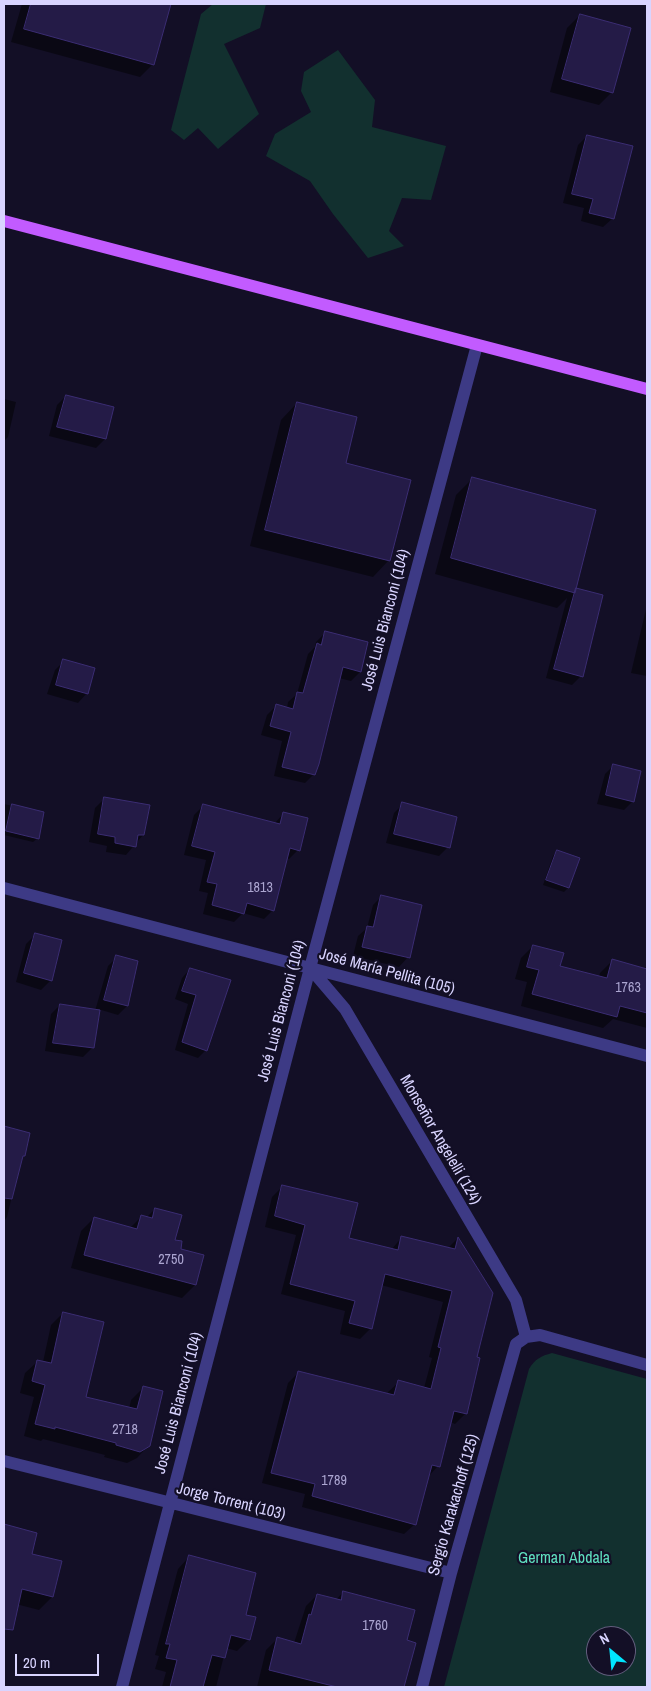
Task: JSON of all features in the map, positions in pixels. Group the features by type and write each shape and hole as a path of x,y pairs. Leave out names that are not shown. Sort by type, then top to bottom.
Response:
{"main road":[{"path":"4,221 647,390"}],"street":[{"name":"José Luis Bianconi (104)","path":"122,1687 310,968 477,345"},
{"name":"José María Pellita (105)","path":"4,888 647,1056"},
{"name":"Monseñor Angelelli (124)","path":"310,968 345,1009 516,1300 526,1336"},
{"path":"526,1336 540,1335 647,1365"},
{"name":"Sergio Karakachoff (125)","path":"422,1687 516,1344 526,1336"},
{"name":"Jorge Torrent (103)","path":"4,1461 452,1573"}],"green space":[{"path":"213,4 266,4 260,28 224,44 259,114 218,149 198,128 184,140 171,130 201,14"},
{"path":"338,50 375,100 372,127 446,146 431,200 402,198 389,231 404,246 368,258 310,181 266,156 275,134 311,112 301,91 304,72"},
{"name":"German Abdala","path":"552,1353 647,1379 647,1687 444,1687 529,1369 541,1357"}],"building":[{"path":"31,4 171,4 154,65 24,29"},
{"path":"580,14 631,28 613,93 562,79"},
{"path":"587,135 633,146 614,219 589,213 593,199 572,194"},
{"path":"66,395 114,407 106,439 57,427"},
{"path":"297,402 357,417 346,463 411,480 390,561 265,530"},
{"path":"472,477 596,510 575,593 451,558"},
{"path":"576,588 603,595 583,677 554,669"},
{"path":"325,631 368,642 361,672 343,667 315,775 282,767 291,732 270,726 276,704 293,709 297,692 303,693 317,643 321,645"},
{"path":"63,659 95,668 88,694 56,685"},
{"path":"613,764 641,771 634,802 606,795"},
{"path":"104,797 150,805 144,835 138,835 136,847 115,843 115,837 98,834"},
{"path":"402,802 457,817 450,848 394,834"},
{"path":"12,804 44,812 39,839 6,831"},
{"path":"203,804 280,824 283,812 308,818 300,851 290,848 274,911 247,903 244,914 212,905 217,884 207,882 215,852 192,846"},
{"path":"557,850 580,858 569,888 546,880"},
{"path":"381,895 422,905 410,958 362,947 367,926 373,927"},
{"path":"35,933 62,940 52,981 24,973"},
{"path":"533,945 564,953 560,966 607,978 612,959 647,969 647,1013 620,1006 617,1017 532,994 539,970 527,967"},
{"path":"116,955 138,961 128,1006 104,1000"},
{"path":"190,968 231,980 207,1051 182,1042 196,995 182,991"},
{"path":"60,1004 100,1010 94,1048 53,1043"},
{"path":"4,1126 30,1133 12,1199 4,1198"},
{"path":"282,1185 358,1203 349,1238 398,1250 401,1236 455,1249 458,1237 493,1293 477,1357 480,1358 467,1414 454,1411 440,1467 432,1465 416,1525 312,1496 315,1484 271,1473 298,1371 394,1395 398,1380 431,1389 441,1348 438,1347 452,1291 385,1274 372,1329 349,1323 355,1301 290,1284 305,1225 275,1216"},
{"path":"155,1208 182,1215 175,1240 182,1241 181,1249 204,1255 196,1285 84,1255 94,1217 137,1229 141,1215 152,1218"},
{"path":"63,1312 104,1322 86,1397 137,1409 143,1386 163,1391 150,1446 140,1452 116,1445 116,1443 55,1427 55,1429 35,1424 45,1385 32,1381 37,1360 51,1363"},
{"path":"4,1524 37,1533 32,1554 62,1561 53,1597 22,1589 13,1630 4,1629"},
{"path":"189,1555 256,1573 246,1615 256,1617 250,1640 231,1635 225,1658 212,1655 203,1687 170,1687 177,1660 166,1658 170,1644 166,1644"},
{"path":"343,1591 415,1610 407,1640 416,1643 404,1687 337,1687 269,1670 277,1637 301,1644 309,1614 311,1615 317,1594 341,1600"}]}
